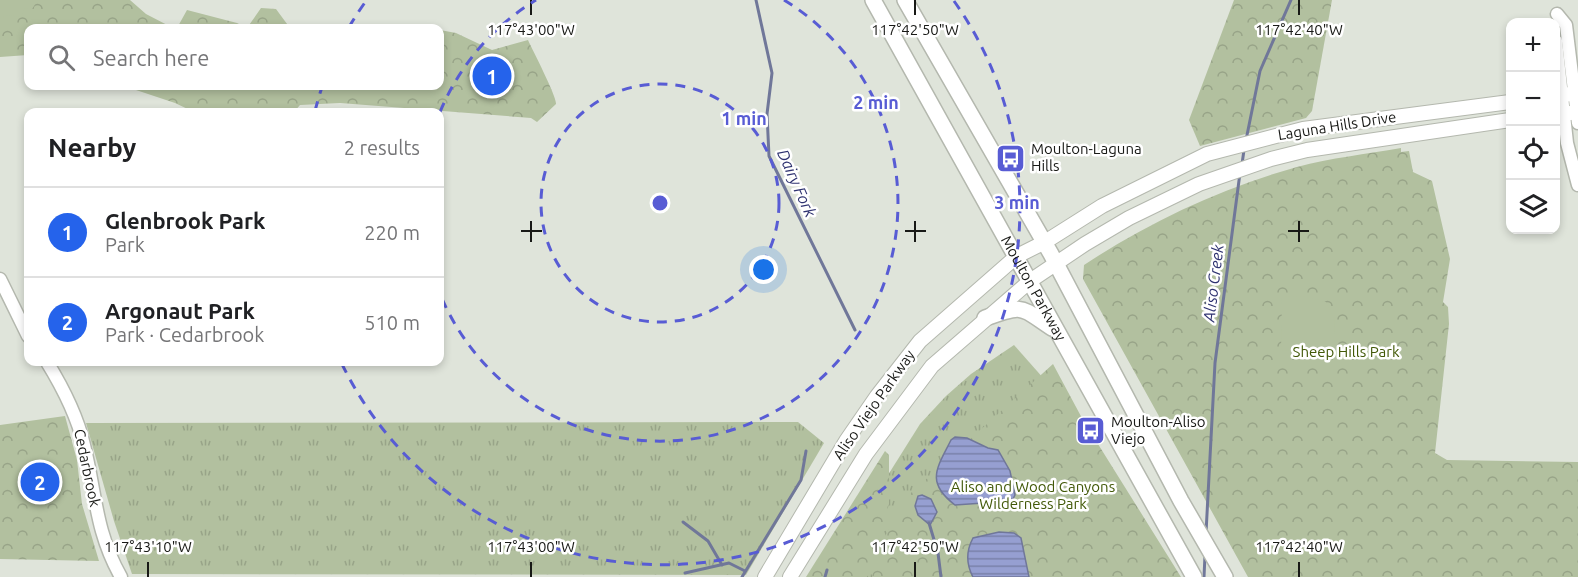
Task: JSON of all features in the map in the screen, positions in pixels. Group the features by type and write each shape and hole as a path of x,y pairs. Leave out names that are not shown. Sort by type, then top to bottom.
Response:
{"main road":[{"name":"Moulton Parkway","path":"873,0 1194,577"},
{"name":"Moulton Parkway","path":"905,0 1045,242 1181,501 1223,574"},
{"name":"Laguna Hills Drive","path":"1045,242 1102,206 1207,154 1288,132 1506,103"},
{"name":"Laguna Hills Drive","path":"1056,263 1129,218 1199,184 1290,154 1506,121"},
{"name":"Aliso Viejo Parkway","path":"765,577 846,441 877,396 920,341 1017,256 1045,242"},
{"name":"Aliso Viejo Parkway","path":"790,577 886,425 932,366 985,318 1056,263"},
{"path":"985,318 1009,309 1024,309 1057,332"}],"street":[{"path":"1556,18 1557,14 1566,25 1567,94"},
{"path":"1560,60 1567,94 1578,185"},
{"path":"0,279 24,328"},
{"name":"Cedarbrook","path":"49,366 70,403 79,427 100,532 121,577"}],"green space":[{"path":"0,0 130,0 146,14 165,24 24,24 24,55 0,57"},
{"path":"0,0 38,0 32,9 24,8 21,17 7,15 0,19"},
{"path":"1234,0 1332,0 1312,111 1306,118 1200,146 1189,120"},
{"path":"261,8 276,9 287,24 250,24"},
{"path":"187,10 239,24 179,24"},
{"path":"444,31 456,33 492,50 528,40 556,104 537,122 531,118 444,111 444,108 404,108 340,103 300,105 297,108 186,108 136,90 444,90"},
{"name":"Sheep Hills Park","path":"1401,148 1401,152 1409,151 1413,172 1432,181 1450,259 1443,302 1448,307 1449,324 1435,453 1447,460 1578,462 1578,577 1248,577 1083,279 1084,265 1109,249 1134,234 1213,196 1297,167"},
{"path":"1282,296 1308,297 1326,302 1335,320 1334,351 1281,350"},
{"name":"Aliso and Wood Canyons Wilderness Park","path":"1014,345 1075,414 1174,577 824,577 920,424 971,374"},
{"name":"Aliso and Wood Canyons Wilderness Park","path":"1053,364 1083,420 1181,577 872,577 883,541 901,502"},
{"path":"65,416 77,460 82,504 99,561 0,559 0,425"},
{"path":"798,422 824,443 746,575 132,574 86,423"},
{"path":"885,451 889,455 889,504 867,577 806,577"}],"water":[{"path":"955,437 967,438 998,450 1010,471 1015,495 1012,501 955,505 946,497 940,489 936,474 951,440"},
{"path":"922,495 931,499 937,512 930,525 918,515 915,506 918,496"},
{"path":"999,532 1014,533 1021,538 1029,577 973,577 968,558 973,538"}],"waterway":[{"name":"Dairy Fork","path":"756,0 772,73 767,114 769,156 855,330"},
{"name":"Aliso Creek","path":"1246,140 1260,71 1291,0"},
{"name":"Aliso Creek","path":"1242,164 1244,150"},
{"name":"Aliso Creek","path":"1206,533 1215,363 1240,173"},
{"path":"742,577 801,480 806,451"},
{"path":"683,522 708,541 722,565"},
{"name":"Dairy Fork","path":"929,523 938,553 941,577"},
{"name":"Aliso Creek","path":"1204,577 1205,555"},
{"path":"685,573 729,563 745,571"},
{"path":"825,577 827,570"}],"place":[{"name":"Glenbrook Park","path":"492,76"},
{"name":"Moulton-Laguna Hills","path":"1010,158"},
{"name":"Moulton-Aliso Viejo","path":"1090,431"},
{"name":"Argonaut Park","path":"40,482"}]}
